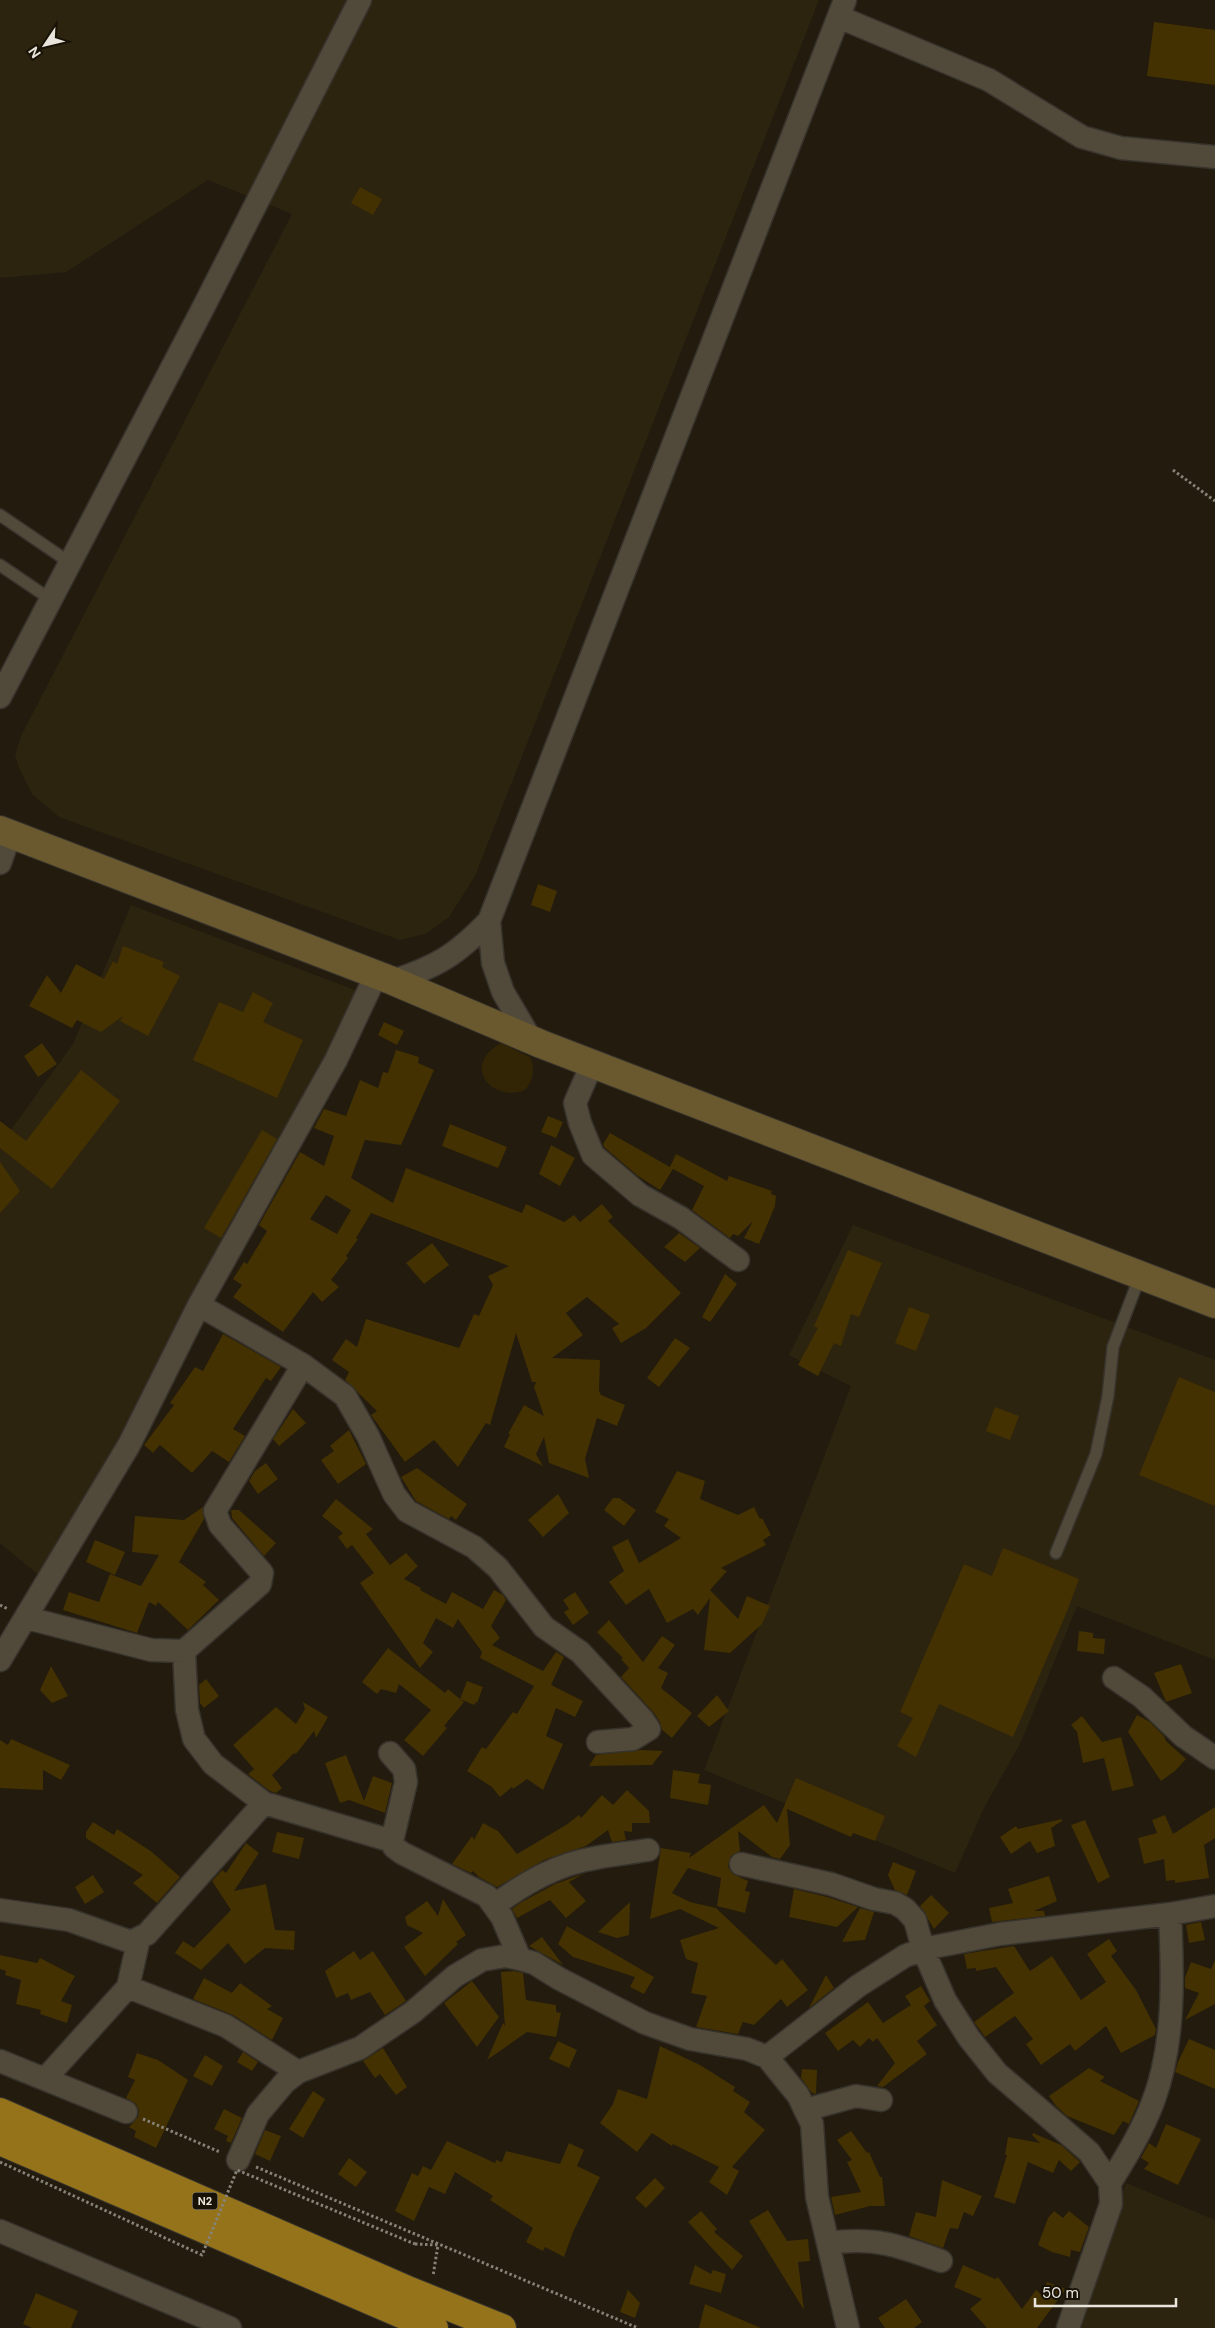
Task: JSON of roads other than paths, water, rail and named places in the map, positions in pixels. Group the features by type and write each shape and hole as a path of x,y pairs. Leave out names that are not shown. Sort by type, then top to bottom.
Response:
{"highway":[{"name":"N2","path":"0,2112 430,2299 502,2328"},
{"name":"N2","path":"0,2142 434,2328"}],"main road":[{"path":"3,827 384,978 592,1064 1215,1304"}],"street":[{"path":"0,697 202,310 360,0"},
{"path":"0,1660 27,1618 129,1445 199,1305 384,978 421,972 443,961 463,948 489,921 842,9 989,80 1082,137 1121,148 1215,157"},
{"path":"0,863 3,827"},
{"path":"489,921 493,963 503,992 530,1038"},
{"path":"592,1064 575,1103 593,1155 640,1195 681,1218 738,1260"},
{"path":"199,1305 302,1365 345,1396 368,1436 394,1494 407,1511 474,1547 498,1568 544,1627 580,1652 650,1729 633,1739 598,1742"},
{"path":"27,1618 151,1650 184,1652 260,1584 262,1572 220,1525 215,1511 302,1365"},
{"path":"184,1652 186,1710 194,1739 213,1764 264,1803 392,1841"},
{"path":"1114,1678 1142,1697 1183,1736 1215,1758"},
{"path":"390,1753 404,1769 406,1782 392,1841 394,1847 402,1853 487,1896 495,1905 520,1959"},
{"path":"0,1910 69,1920 132,1942 147,1934 264,1803"},
{"path":"495,1905 520,1886 543,1874 572,1863 648,1850"},
{"path":"741,1864 831,1884 874,1899 896,1903 914,1920 923,1949 945,2000 968,2038 997,2073 1089,2152 1110,2183 1111,2204 1068,2328"},
{"path":"767,2057 858,1986 905,1956 923,1949 1000,1934 1170,1914 1215,1906"},
{"path":"1110,2183 1132,2148 1150,2110 1165,2063 1172,1960 1170,1914"},
{"path":"45,2079 128,1987 139,1938"},
{"path":"238,2160 258,2114 285,2082 298,2072 360,2048 413,2012 456,1976 482,1960 505,1956 520,1959 534,1963 558,1978 644,2023 690,2039 747,2049 767,2057 798,2095 812,2124 817,2196 848,2328"},
{"path":"128,1987 226,2026 298,2072"},
{"path":"0,2061 126,2112"},
{"path":"805,2110 856,2096 881,2100"},
{"path":"0,2231 230,2328"},
{"path":"828,2243 874,2240 899,2246 941,2261"}],"lane":[{"path":"0,515 69,562"},
{"path":"0,565 50,599"},
{"path":"1056,1554 1096,1454 1108,1396 1112,1347 1140,1276"}]}
